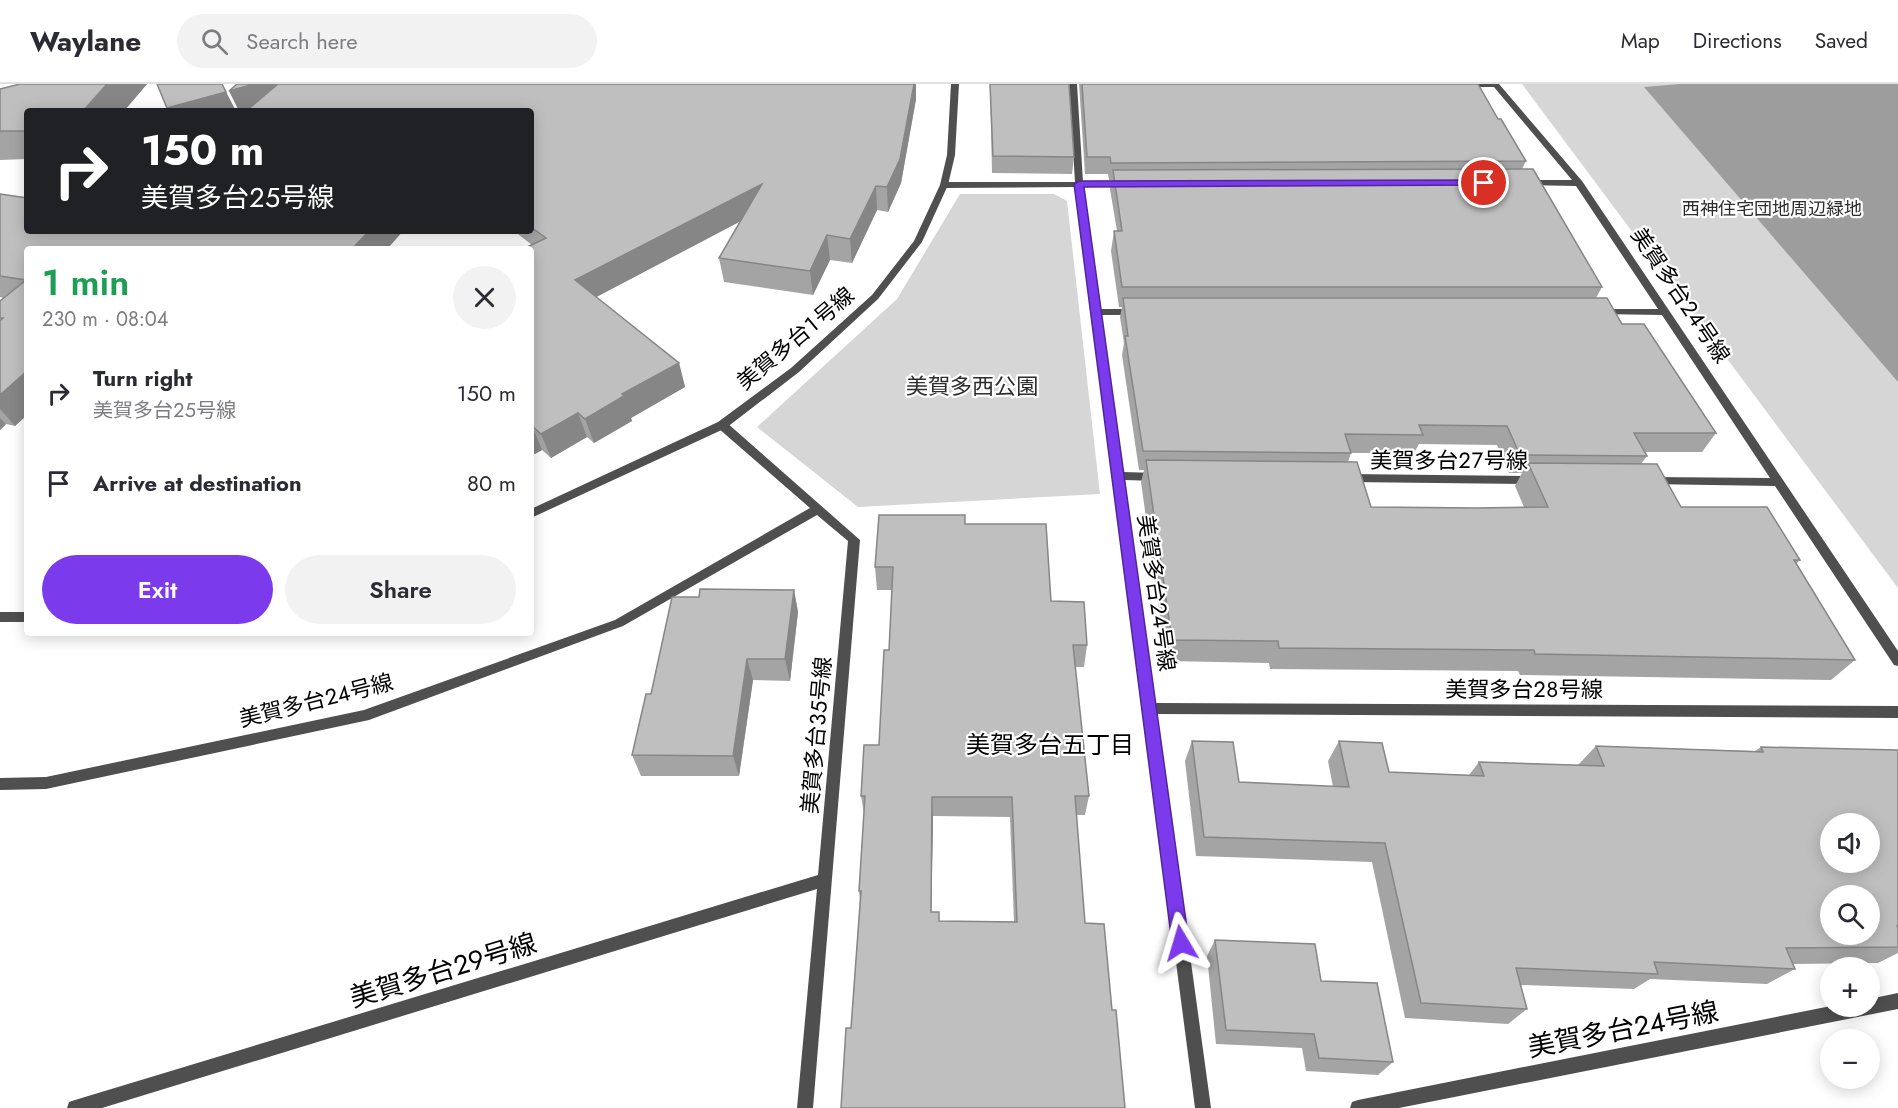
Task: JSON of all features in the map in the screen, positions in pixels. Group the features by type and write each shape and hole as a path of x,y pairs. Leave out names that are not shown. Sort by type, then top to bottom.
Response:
{"street":[{"name":"美賀多台１号線","path":"534,513 722,425 795,370 875,297 918,242 944,185 951,155 955,84"},
{"name":"美賀多台２４号線","path":"1073,84 1079,184 1203,1108"},
{"name":"美賀多台２４号線","path":"1451,84 1496,85 1579,183 1898,661"},
{"path":"1519,183 1579,183"},
{"path":"944,185 1139,184"},
{"path":"1097,312 1144,312"},
{"path":"1594,312 1665,312"},
{"name":"美賀多台３５号線","path":"722,425 854,540 805,1108"},
{"path":"1119,476 1166,477"},
{"name":"美賀多台２７号線","path":"1331,478 1543,480"},
{"path":"1637,481 1779,482"},
{"name":"美賀多台２４号線","path":"0,784 46,783 364,716 620,623 818,509"},
{"path":"0,617 24,617"},
{"name":"美賀多台２８号線","path":"1149,708 1898,712"},
{"name":"美賀多台２９号線","path":"75,1108 825,880"},
{"name":"美賀多台２４号線","path":"1358,1108 1898,1001"}],"green space":[{"name":"西神住宅団地周辺緑地","path":"1522,84 1898,84 1898,588"},
{"name":"美賀多西公園","path":"960,194 1054,194 1067,201 1100,494 858,507 757,427 897,299"}],"shaded area":[{"path":"1680,84 1898,84 1898,382 1644,87"}],"building":[{"path":"20,84 107,84 86,108 24,108 24,131 0,131 0,89"},
{"path":"157,84 222,84 226,92 167,108"},
{"path":"237,84 254,84 229,91"},
{"path":"278,84 914,84 900,159 887,187 876,186 850,239 827,235 810,271 719,258 762,184 575,280 679,363 622,394 624,396 585,419 578,413 541,434 534,428 534,246 529,246 546,238 534,229 534,108 250,108"},
{"path":"990,84 1069,84 1074,157 993,156"},
{"path":"1082,84 1478,84 1526,161 1111,163 1110,157 1087,157"},
{"path":"1533,169 1602,287 1122,287 1114,231 1122,231 1113,170"},
{"path":"0,194 24,198 24,234 366,234 355,246 24,246 24,280 0,276"},
{"path":"24,282 24,374 0,395 0,321 3,318 0,318 0,301"},
{"path":"1123,298 1607,298 1622,324 1644,324 1716,433 1634,433 1647,456 1520,455 1507,426 1419,425 1423,435 1345,434 1351,453 1143,451 1125,336 1128,336"},
{"path":"1146,460 1357,462 1371,507 1476,508 1548,507 1528,463 1657,464 1681,507 1767,507 1800,560 1794,560 1855,660 1535,654 1534,650 1279,648 1278,641 1172,640"},
{"path":"879,515 965,515 965,524 1046,524 1051,601 1084,602 1087,645 1073,645 1089,796 1075,796 1085,923 1104,924 1112,1010 1116,1010 1125,1108 841,1108 846,1028 851,1028 861,891 859,891 865,796 861,796 864,745 879,745 884,650 889,650 893,567 875,567","holes":["932,797 1012,797 1017,922 939,921 939,912 931,912"]},
{"path":"700,589 794,590 785,659 747,659 733,756 632,755 646,694 651,694 672,597 699,597"},
{"path":"1192,741 1233,742 1239,782 1349,787 1339,741 1382,743 1389,772 1484,776 1479,762 1604,766 1596,746 1763,752 1761,747 1898,750 1898,947 1786,948 1795,969 1654,962 1658,974 1516,968 1527,1009 1421,1003 1385,843 1204,837"},
{"path":"1215,940 1315,944 1321,981 1377,983 1393,1062 1319,1058 1314,1034 1226,1030"}],"district":[{"name":"美賀多台五丁目","path":"1050,744"}],"route":[{"path":"1181,943 1079,184 1484,183"}]}
